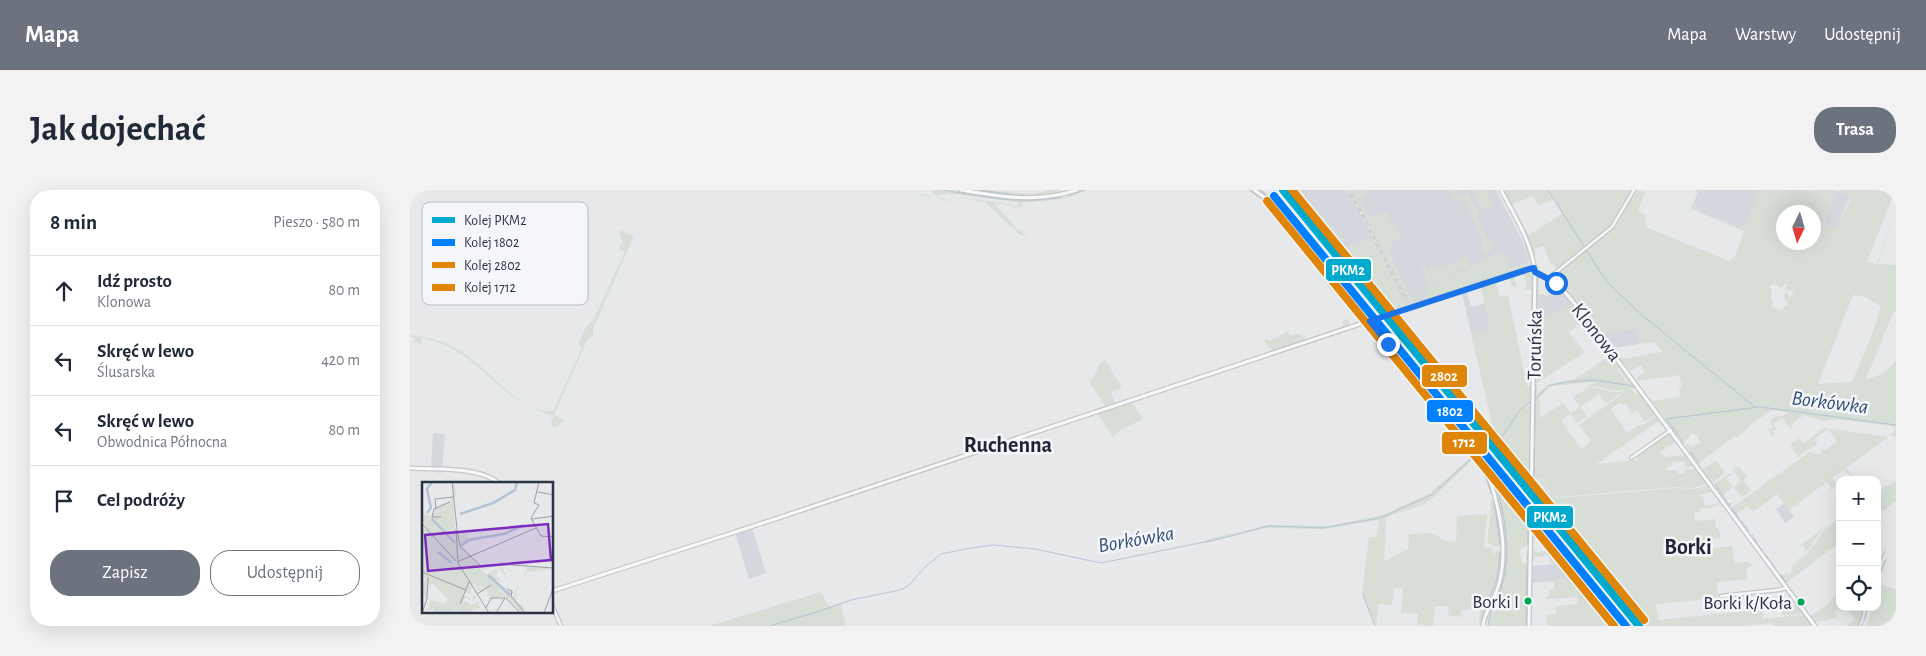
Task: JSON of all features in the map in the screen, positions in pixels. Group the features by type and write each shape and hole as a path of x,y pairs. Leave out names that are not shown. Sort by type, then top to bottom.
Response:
{"street":[{"path":"961,190 1027,199 1055,196 1077,190"},
{"path":"1254,190 1272,203 1293,224 1467,438 1480,459 1490,479 1497,506 1503,552 1500,580 1486,615 1485,626"},
{"name":"Toruńska","path":"1501,190 1527,240 1534,270 1529,626"},
{"path":"1549,278 1612,227 1634,190"},
{"path":"554,590 760,524 1378,318 1520,272 1534,270"},
{"name":"Klonowa","path":"1534,270 1558,284 1573,302 1671,430 1815,626"},
{"path":"1631,458 1671,430"},
{"path":"410,468 480,473 496,482"},
{"path":"1721,596 1778,590 1786,587"},
{"path":"554,609 561,626"}],"shaded area":[{"path":"931,190 950,190 978,197 954,194 934,195"},
{"path":"980,190 1034,194 1049,190 1061,190 1060,193 1019,197 996,195"},
{"path":"1087,190 1065,198 1069,194"},
{"path":"1248,190 1251,190 1274,207 1288,224 1269,206"},
{"path":"1258,190 1262,190 1272,198 1277,194 1284,195 1383,315 1369,316 1338,273 1300,229"},
{"path":"1273,190 1496,190 1523,242 1530,266 1389,312 1528,480 1535,481 1535,491 1646,626 1630,626 1591,577 1533,583 1533,566 1577,562"},
{"path":"1285,190 1301,190 1328,223 1330,222 1345,240 1343,242 1348,247 1352,245 1357,246 1359,243 1372,237 1404,299 1406,298 1407,308 1386,314"},
{"path":"1351,190 1365,190 1367,194 1359,198 1369,218 1386,212 1401,237 1392,243 1388,249 1411,297 1414,299 1418,295 1422,298 1409,302"},
{"path":"1450,190 1456,190 1461,196 1468,193 1479,214 1478,218 1482,224 1480,226 1488,242 1490,241 1493,247 1491,250 1485,253 1482,252 1483,241 1473,217 1463,200 1457,201"},
{"path":"1472,190 1486,190 1494,206 1485,211 1478,199 1483,211"},
{"path":"1504,190 1632,190 1612,225 1548,276 1538,269 1536,263 1540,270 1549,275 1556,269 1554,264 1551,265 1544,246 1534,249 1536,255 1534,255 1523,226 1529,235 1562,214 1553,199 1538,206 1533,196 1513,204 1514,208"},
{"path":"1636,190 1645,192 1638,211 1646,215 1645,225 1648,228 1729,261 1735,256 1744,231 1691,209 1698,192 1694,190 1699,192 1695,203 1698,210 1741,228 1745,225 1759,190 1838,190 1824,223 1837,228 1850,200 1850,196 1839,192 1840,190 1895,190 1867,262 1877,264 1896,208 1878,264 1896,265 1896,311 1893,313 1866,379 1883,373 1896,360 1896,438 1890,435 1895,430 1892,426 1836,419 1823,421 1804,415 1791,425 1793,428 1791,429 1782,418 1773,425 1777,429 1772,431 1775,435 1773,437 1768,429 1771,430 1773,427 1770,421 1776,416 1783,416 1788,412 1772,410 1699,463 1701,468 1685,446 1688,444 1690,447 1701,443 1697,436 1692,433 1688,439 1683,441 1684,444 1652,401 1680,397 1679,387 1682,386 1679,375 1638,381 1636,378 1645,372 1641,365 1630,371 1616,355 1618,353 1622,359 1662,352 1654,342 1639,344 1636,328 1603,333 1612,346 1609,346 1576,301 1553,278 1615,227","holes":["1785,283 1788,285 1784,289 1790,292 1792,289 1793,293 1789,299 1786,291 1784,296 1788,305 1781,310 1772,308 1773,302 1770,286 1774,284 1782,288","1853,295 1863,296 1881,306 1873,332 1852,382 1818,384"]},
{"path":"1694,190 1760,190 1745,230 1691,209 1698,192"},
{"path":"1837,191 1850,196 1837,228 1824,223"},
{"path":"979,195 1020,201 1062,196 1065,199 1021,203 1022,206 1014,209 1011,205 994,203 1018,230 1027,237 1019,234 985,202 956,197 1011,204 1016,208 1018,202 978,197"},
{"path":"1291,228 1294,228 1326,267 1326,271 1321,273 1331,285 1334,284 1327,275 1331,274 1349,294 1364,317 1363,320 1361,321 1361,317 1338,285 1330,289 1319,274 1322,265"},
{"path":"620,230 634,236 593,329 593,336 588,338 554,415 564,421 553,429 551,421 554,417 517,399 540,410 551,411 554,409 582,348 578,344 585,329 594,319 624,254 619,249 623,241 620,236"},
{"path":"1522,242 1526,243 1532,262 1531,266 1529,259 1529,267 1412,305 1413,302 1426,299 1424,293 1428,294 1424,288 1418,292 1418,290 1429,284 1421,267 1424,266 1435,285 1502,252 1511,268 1528,262"},
{"path":"1465,256 1470,265 1438,282 1434,282 1428,268 1434,269 1447,264 1448,266"},
{"path":"1529,271 1532,272 1533,277 1530,484 1488,431 1493,428 1471,333 1490,329 1481,287 1465,292 1506,278 1496,282 1500,297 1508,295 1527,386 1530,386 1531,290 1524,289 1527,287 1524,275 1521,274"},
{"path":"1516,275 1514,276 1517,288 1512,286 1509,277"},
{"path":"1540,276 1552,281 1553,286 1539,278 1538,322 1570,304 1561,293 1563,291 1566,298 1586,319 1569,332 1585,352 1537,383 1537,394 1550,384 1575,379 1611,355 1609,350 1620,364 1618,369 1624,379 1625,387 1627,381 1620,370 1621,367 1639,391 1634,388 1631,389 1636,394 1629,399 1640,392 1656,414 1641,424 1644,421 1637,410 1632,414 1625,403 1622,405 1621,402 1611,409 1627,433 1657,415 1668,429 1667,431 1659,421 1596,464 1638,460 1636,456 1670,433 1680,444 1678,445 1675,442 1661,452 1664,457 1684,455 1679,447 1681,446 1695,466 1685,468 1684,461 1673,462 1671,467 1667,467 1666,470 1677,470 1678,474 1686,473 1685,469 1697,469 1707,484 1692,488 1675,487 1558,497 1552,494 1543,479 1533,480 1536,279","holes":["1594,382 1595,384 1591,384 1583,389 1594,386 1614,390 1624,389 1622,394 1579,425 1590,440 1581,449 1561,420 1571,414 1577,423 1593,412 1587,416 1580,407 1571,413 1563,403 1540,418 1540,403 1543,400 1540,401 1539,398 1551,386"]},
{"path":"1557,288 1571,304 1538,323 1538,294 1547,296"},
{"path":"1467,291 1471,307 1485,303 1490,329 1471,333 1462,294"},
{"path":"1384,317 1530,496 1529,541 1527,546 1519,549 1522,563 1527,563 1529,566 1527,626 1488,626 1491,609 1501,582 1505,556 1504,530 1492,479 1494,476 1489,473 1480,454 1482,450 1478,450 1376,325 1377,320"},
{"path":"1347,319 1351,324 1360,321 1342,329 1343,321"},
{"path":"1367,324 1371,325 1385,342 1384,347 1391,349 1414,376 1413,379 1419,381 1442,410 1443,416 1406,371 1383,347 1384,343 1370,326 1359,327"},
{"path":"1637,328 1639,344 1613,348 1602,333"},
{"path":"1286,331 1291,335 1300,334 1306,340 1271,351 1264,340 1267,339 1268,341 1284,334"},
{"path":"410,335 441,341 477,363 517,399 500,387 471,361 450,347 422,338 421,345 415,341 415,337 410,337"},
{"path":"1105,360 1122,387 1111,393 1117,407 1132,402 1143,419 1121,430 1113,437 1095,409 1105,406 1089,381 1096,373 1100,363"},
{"path":"1590,387 1623,392 1606,404 1599,394 1580,407 1573,397"},
{"path":"1443,416 1447,416 1462,434 1474,454 1472,457 1475,457 1482,468 1480,470 1473,459 1430,500 1386,518 1384,561 1408,549 1409,534 1431,533 1440,537 1441,540 1456,542 1457,516 1486,514 1484,547 1492,548 1494,555 1497,550 1501,552 1496,581 1482,626 1479,626 1480,608 1462,610 1460,617 1448,615 1449,606 1435,606 1433,626 1417,625 1418,614 1401,613 1403,589 1394,587 1392,605 1379,604 1376,626 1362,593 1369,537 1376,537 1379,522 1377,520 1324,529 1265,528 1206,543 1205,540 1268,525 1329,526 1385,514 1430,493 1471,457"},
{"path":"1824,428 1888,437 1846,468 1853,476 1850,476 1844,470 1832,478 1836,486 1824,495 1830,490 1827,482 1789,510 1777,494 1753,512 1748,506 1737,513 1739,518 1731,509 1733,507 1809,452 1824,455 1820,450 1822,448 1824,451 1837,441 1828,429 1815,439 1818,443 1798,457 1790,445 1800,438 1804,443"},
{"path":"433,433 445,434 442,473 434,472 434,467 431,467"},
{"path":"1716,461 1725,473 1712,483 1702,470"},
{"path":"1738,466 1747,477 1743,480 1751,490 1742,497 1734,487 1741,481 1735,472 1732,471"},
{"path":"1481,470 1489,483 1491,496 1487,482"},
{"path":"1730,473 1732,474 1726,478 1733,487 1723,495 1729,504 1736,501 1730,506 1714,484"},
{"path":"1540,479 1555,497 1559,498 1676,488 1692,489 1710,486 1716,496 1712,492 1699,495 1699,497 1702,496 1706,506 1720,503 1711,508 1700,508 1701,512 1694,513 1695,521 1715,519 1716,528 1718,528 1721,538 1705,540 1705,549 1732,546 1735,563 1749,562 1752,565 1747,569 1747,579 1717,582 1718,598 1655,604 1659,620 1763,609 1764,616 1762,616 1762,619 1804,614 1813,626 1774,626 1773,623 1743,626 1640,626 1532,494 1534,482 1534,489 1538,494 1545,489 1539,480 1536,482"},
{"path":"1896,481 1896,501 1881,512 1881,490"},
{"path":"1491,499 1494,501 1501,544 1495,547 1488,543"},
{"path":"1532,499 1636,626 1547,626 1546,615 1556,614 1556,606 1578,604 1577,597 1545,599 1549,596 1549,589 1554,589 1554,581 1542,582 1590,577 1578,562 1550,564 1549,556 1533,557 1533,562 1537,563 1531,562 1532,548 1535,548 1534,552 1551,551 1551,537 1534,539 1533,546 1531,545"},
{"path":"1784,503 1794,517 1785,523 1776,509"},
{"path":"1836,521 1836,545 1786,583 1780,575 1791,573 1791,568 1809,552 1824,530"},
{"path":"751,524 766,573 749,579 734,529"},
{"path":"1827,525 1822,530 1804,555 1805,549 1803,546 1799,547"},
{"path":"1888,558 1881,575 1881,566"},
{"path":"1881,585 1896,589 1896,626 1866,626 1872,611 1881,611"},
{"path":"821,592 827,604 831,606 841,603 846,626 709,626"},
{"path":"1836,596 1835,612 1837,618 1815,622 1810,616 1828,604"},
{"path":"1793,600 1803,612 1782,615 1781,607 1796,605"},
{"path":"1846,611 1864,611 1859,626 1847,626 1853,621 1854,617"}],"waterway":[{"path":"944,190 1017,200 1061,197"},
{"path":"981,190 1021,196"},
{"path":"1070,195 1085,190"},
{"path":"1249,190 1270,205 1288,222"},
{"path":"1260,190 1291,217 1305,233 1369,315"},
{"path":"1548,190 1584,246"},
{"path":"1043,195 1059,193"},
{"path":"1294,229 1325,268"},
{"path":"1586,250 1607,282 1643,316 1755,407"},
{"path":"1332,275 1362,315"},
{"path":"1534,478 1537,279 1538,277 1543,278"},
{"path":"1382,332 1417,371 1481,450"},
{"path":"1390,349 1413,375"},
{"path":"1199,380 1208,377"},
{"name":"Borkówka","path":"1568,382 1593,380 1626,385"},
{"path":"1418,382 1441,410"},
{"name":"Borkówka","path":"1536,399 1548,386 1566,382"},
{"name":"Borkówka","path":"1628,385 1636,387"},
{"name":"Borkówka","path":"1491,441 1501,438 1519,411 1530,402"},
{"name":"Borkówka","path":"1649,406 1655,414"},
{"name":"Borkówka","path":"1666,419 1759,407"},
{"name":"Borkówka","path":"1761,407 1896,425"},
{"name":"Borkówka","path":"1657,416 1662,422"},
{"path":"1447,418 1461,435 1479,466"},
{"path":"1667,420 1684,443"},
{"name":"Borkówka","path":"1479,452 1486,445"},
{"path":"1485,446 1525,493"},
{"path":"1481,451 1490,471"},
{"path":"1685,452 1689,459"},
{"path":"1691,452 1699,463"},
{"name":"Borkówka","path":"770,626 851,600 900,590 908,586 926,566 941,554 971,548 993,545 1035,549 1101,563 1219,539 1268,526 1323,528 1380,518 1433,494 1474,456"},
{"path":"1485,474 1491,493"},
{"path":"1488,626 1490,615 1503,582 1507,557 1504,517 1494,480"},
{"path":"1715,484 1730,506"},
{"path":"1494,501 1500,544"},
{"path":"1540,501 1642,626"},
{"path":"1534,504 1633,626"},
{"path":"1528,508 1528,544"},
{"path":"1732,509 1739,518"},
{"path":"1741,520 1749,531"},
{"path":"1754,538 1757,543"},
{"path":"1751,543 1755,549"},
{"path":"1759,546 1763,552"},
{"path":"1527,560 1528,550"},
{"path":"1881,560 1885,551"},
{"path":"1481,626 1483,614 1497,579 1500,553"},
{"path":"1758,553 1761,556"},
{"path":"1766,555 1770,561"},
{"path":"1881,571 1885,560"},
{"path":"1772,563 1775,568"},
{"path":"1526,626 1527,565"},
{"path":"1772,572 1783,587"},
{"path":"1781,575 1786,582"},
{"path":"1787,591 1790,597"},
{"path":"1363,595 1375,626"},
{"path":"1794,601 1802,612"},
{"path":"1858,626 1863,611"},
{"path":"1864,621 1867,611"},
{"path":"1804,615 1812,626"},
{"path":"1811,617 1815,622"}],"railway":[{"path":"1349,190 1405,298"}],"rail line":[{"name":"PKM2","path":"1283,190 1639,626"},
{"name":"2802","path":"1292,190 1644,620"},
{"name":"1802","path":"1274,196 1626,626"},
{"name":"1712","path":"1267,201 1614,626"}],"place":[{"name":"Borki I","path":"1528,601"},
{"name":"Borki k/Koła","path":"1801,602"}],"district":[{"name":"Ruchenna","path":"1008,444"},
{"name":"Borki","path":"1688,546"}],"route":[{"path":"1388,344 1370,321 1529,269 1534,268 1535,272 1556,283"}]}
